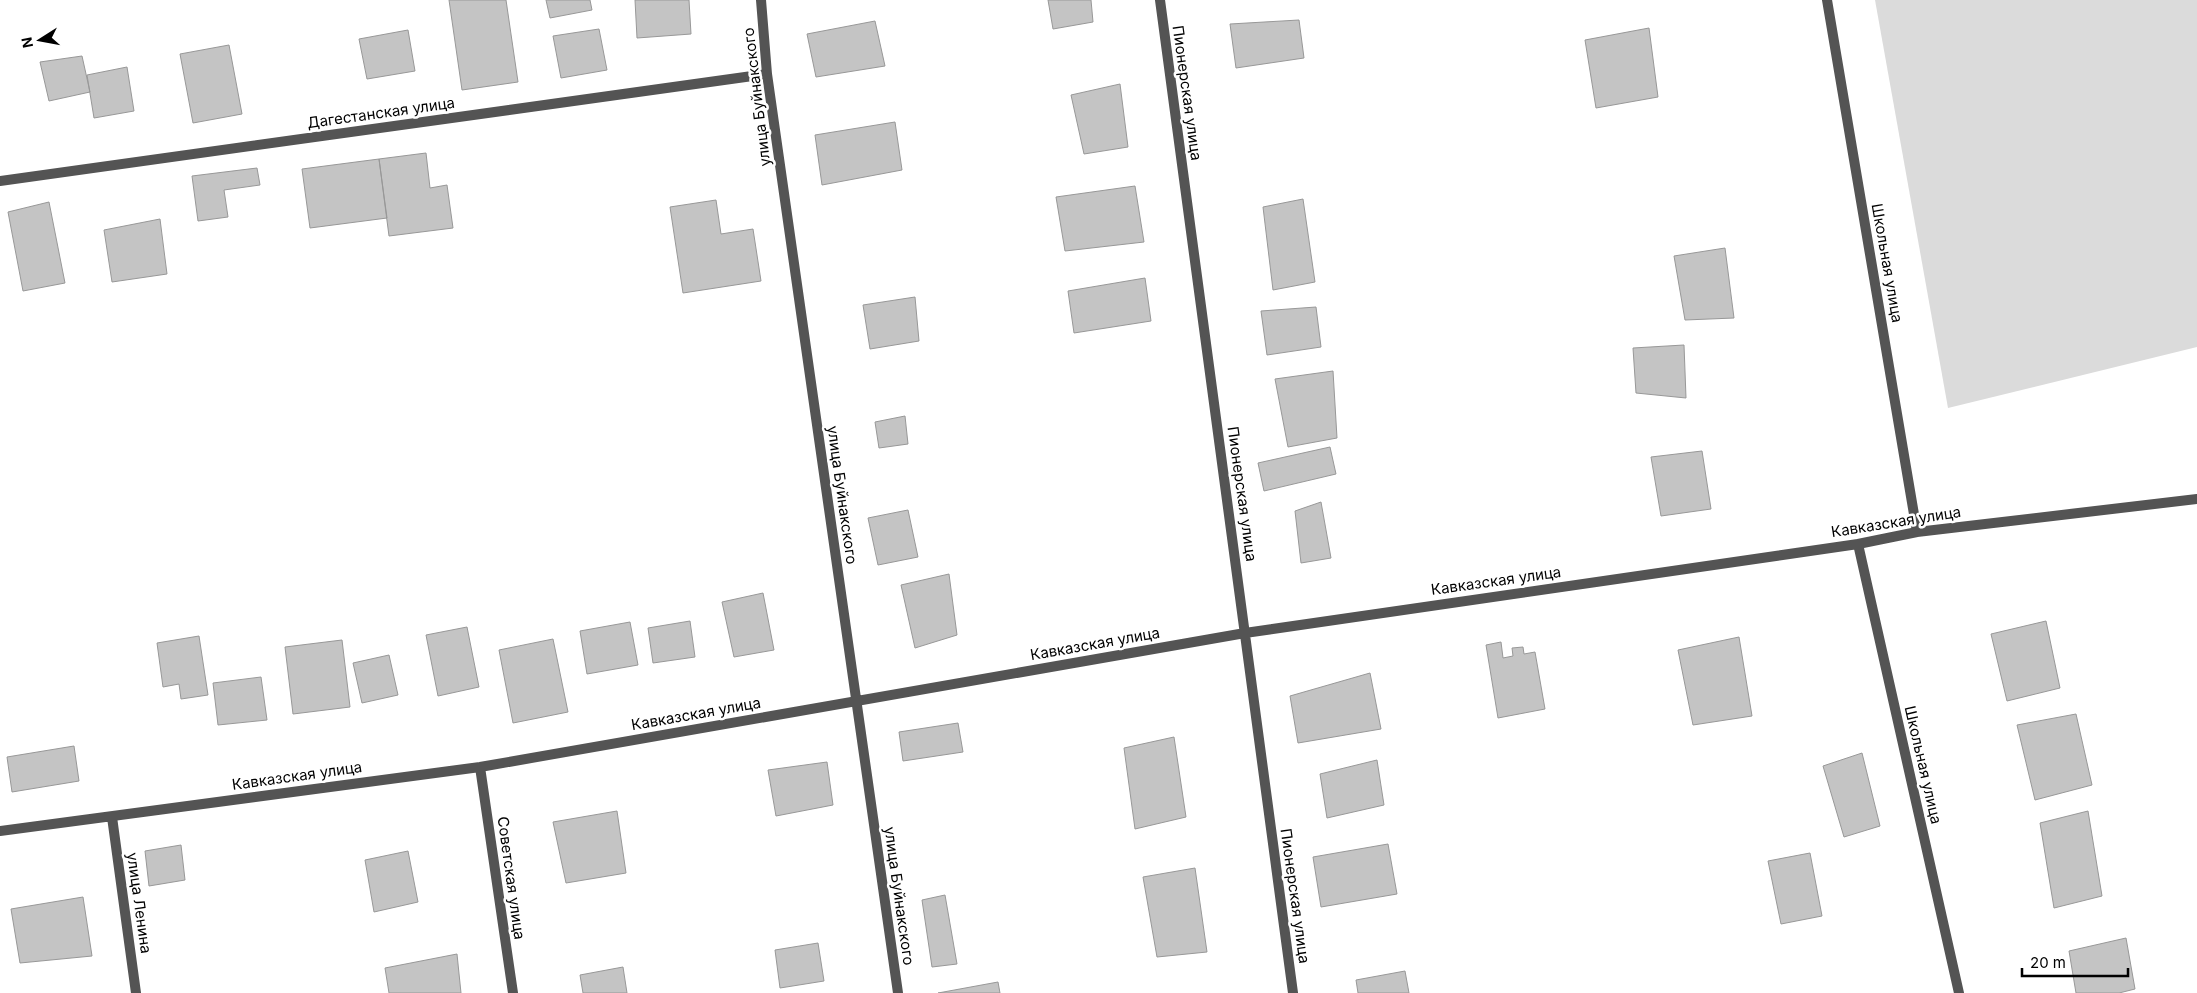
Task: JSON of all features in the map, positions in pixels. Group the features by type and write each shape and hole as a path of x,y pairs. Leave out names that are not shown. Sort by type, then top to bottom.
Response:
{"street":[{"name":"улица Буйнакского","path":"761,0 767,74 898,993"},
{"name":"Пионерская улица","path":"1160,0 1293,993"},
{"name":"Школьная улица","path":"1827,0 1917,532"},
{"name":"Дагестанская улица","path":"0,181 767,74"},
{"name":"Кавказская улица","path":"0,831 480,767 1245,633 1858,544 1917,532 2197,499"},
{"name":"Школьная улица","path":"1858,544 1958,993"},
{"name":"Советская улица","path":"480,767 513,993"},
{"name":"улица Ленина","path":"112,817 136,993"}],"shaded area":[{"path":"1875,0 2197,0 2197,347 1948,408"}],"building":[{"path":"449,0 506,0 518,82 462,90"},
{"path":"546,0 590,0 592,10 550,18"},
{"path":"635,0 689,0 691,34 637,38"},
{"path":"1048,0 1091,0 1093,22 1053,29"},
{"path":"1299,20 1304,58 1236,68 1230,24"},
{"path":"875,21 885,66 816,77 807,34"},
{"path":"1649,28 1658,97 1596,108 1585,40"},
{"path":"599,29 607,70 561,78 553,36"},
{"path":"408,30 415,71 367,79 359,39"},
{"path":"229,45 242,114 193,123 180,54"},
{"path":"82,56 90,92 49,101 40,62"},
{"path":"127,67 134,111 94,118 87,75"},
{"path":"1120,84 1128,147 1084,154 1071,95"},
{"path":"895,122 902,170 822,185 815,135"},
{"path":"426,153 430,188 447,185 453,228 389,236 379,159"},
{"path":"379,159 387,218 310,228 302,169"},
{"path":"257,168 260,185 224,190 228,217 198,221 192,176"},
{"path":"1135,186 1144,242 1065,251 1056,197"},
{"path":"1303,199 1315,282 1273,290 1263,207"},
{"path":"716,200 721,234 753,229 761,281 683,293 670,207"},
{"path":"49,202 65,283 23,291 8,212"},
{"path":"160,219 167,274 112,282 104,230"},
{"path":"1725,248 1734,318 1685,320 1674,256"},
{"path":"1145,278 1151,321 1074,333 1068,291"},
{"path":"915,297 919,341 870,349 863,305"},
{"path":"1316,307 1321,347 1267,355 1261,311"},
{"path":"1684,345 1686,398 1636,393 1633,348"},
{"path":"1333,371 1337,438 1288,447 1275,379"},
{"path":"905,416 908,444 879,448 875,422"},
{"path":"1330,447 1336,474 1264,491 1258,463"},
{"path":"1702,451 1711,509 1661,516 1651,457"},
{"path":"1321,502 1331,558 1301,563 1295,511"},
{"path":"908,510 918,557 878,565 868,518"},
{"path":"949,574 957,635 915,648 901,585"},
{"path":"763,593 774,650 734,657 722,602"},
{"path":"690,621 695,657 653,663 648,628"},
{"path":"2046,621 2060,688 2007,701 1991,634"},
{"path":"630,622 638,665 587,674 580,631"},
{"path":"467,627 479,687 438,696 426,635"},
{"path":"199,636 208,695 181,699 179,684 163,687 157,643"},
{"path":"1739,637 1752,716 1693,725 1678,650"},
{"path":"553,639 568,712 513,723 499,650"},
{"path":"342,640 350,707 293,714 285,647"},
{"path":"1501,642 1503,658 1513,656 1512,648 1523,647 1524,654 1535,652 1545,709 1498,718 1486,645"},
{"path":"389,655 398,695 362,703 353,663"},
{"path":"1370,673 1381,729 1298,743 1290,696"},
{"path":"261,677 267,720 218,725 213,683"},
{"path":"2076,714 2092,785 2035,800 2017,725"},
{"path":"958,723 963,752 903,761 899,732"},
{"path":"1174,737 1186,817 1135,829 1124,748"},
{"path":"74,746 79,781 12,792 7,757"},
{"path":"1862,753 1880,826 1844,837 1823,766"},
{"path":"1377,760 1384,805 1327,818 1320,774"},
{"path":"827,762 833,805 776,816 768,770"},
{"path":"617,811 626,873 566,883 553,822"},
{"path":"2088,811 2102,896 2054,908 2040,823"},
{"path":"1388,844 1397,894 1321,907 1313,857"},
{"path":"181,845 185,880 149,886 145,851"},
{"path":"408,851 418,902 374,912 365,860"},
{"path":"1810,853 1822,916 1781,924 1768,861"},
{"path":"1195,868 1207,952 1157,957 1143,877"},
{"path":"945,895 957,964 932,967 922,900"},
{"path":"83,897 92,956 20,963 11,909"},
{"path":"2126,938 2135,989 2119,993 2076,993 2069,951"},
{"path":"818,943 824,981 780,988 775,950"},
{"path":"457,954 461,993 389,993 385,968"},
{"path":"623,967 627,993 583,993 580,975"},
{"path":"1405,971 1409,993 1358,993 1356,980"},
{"path":"998,982 1000,993 938,993"}]}
